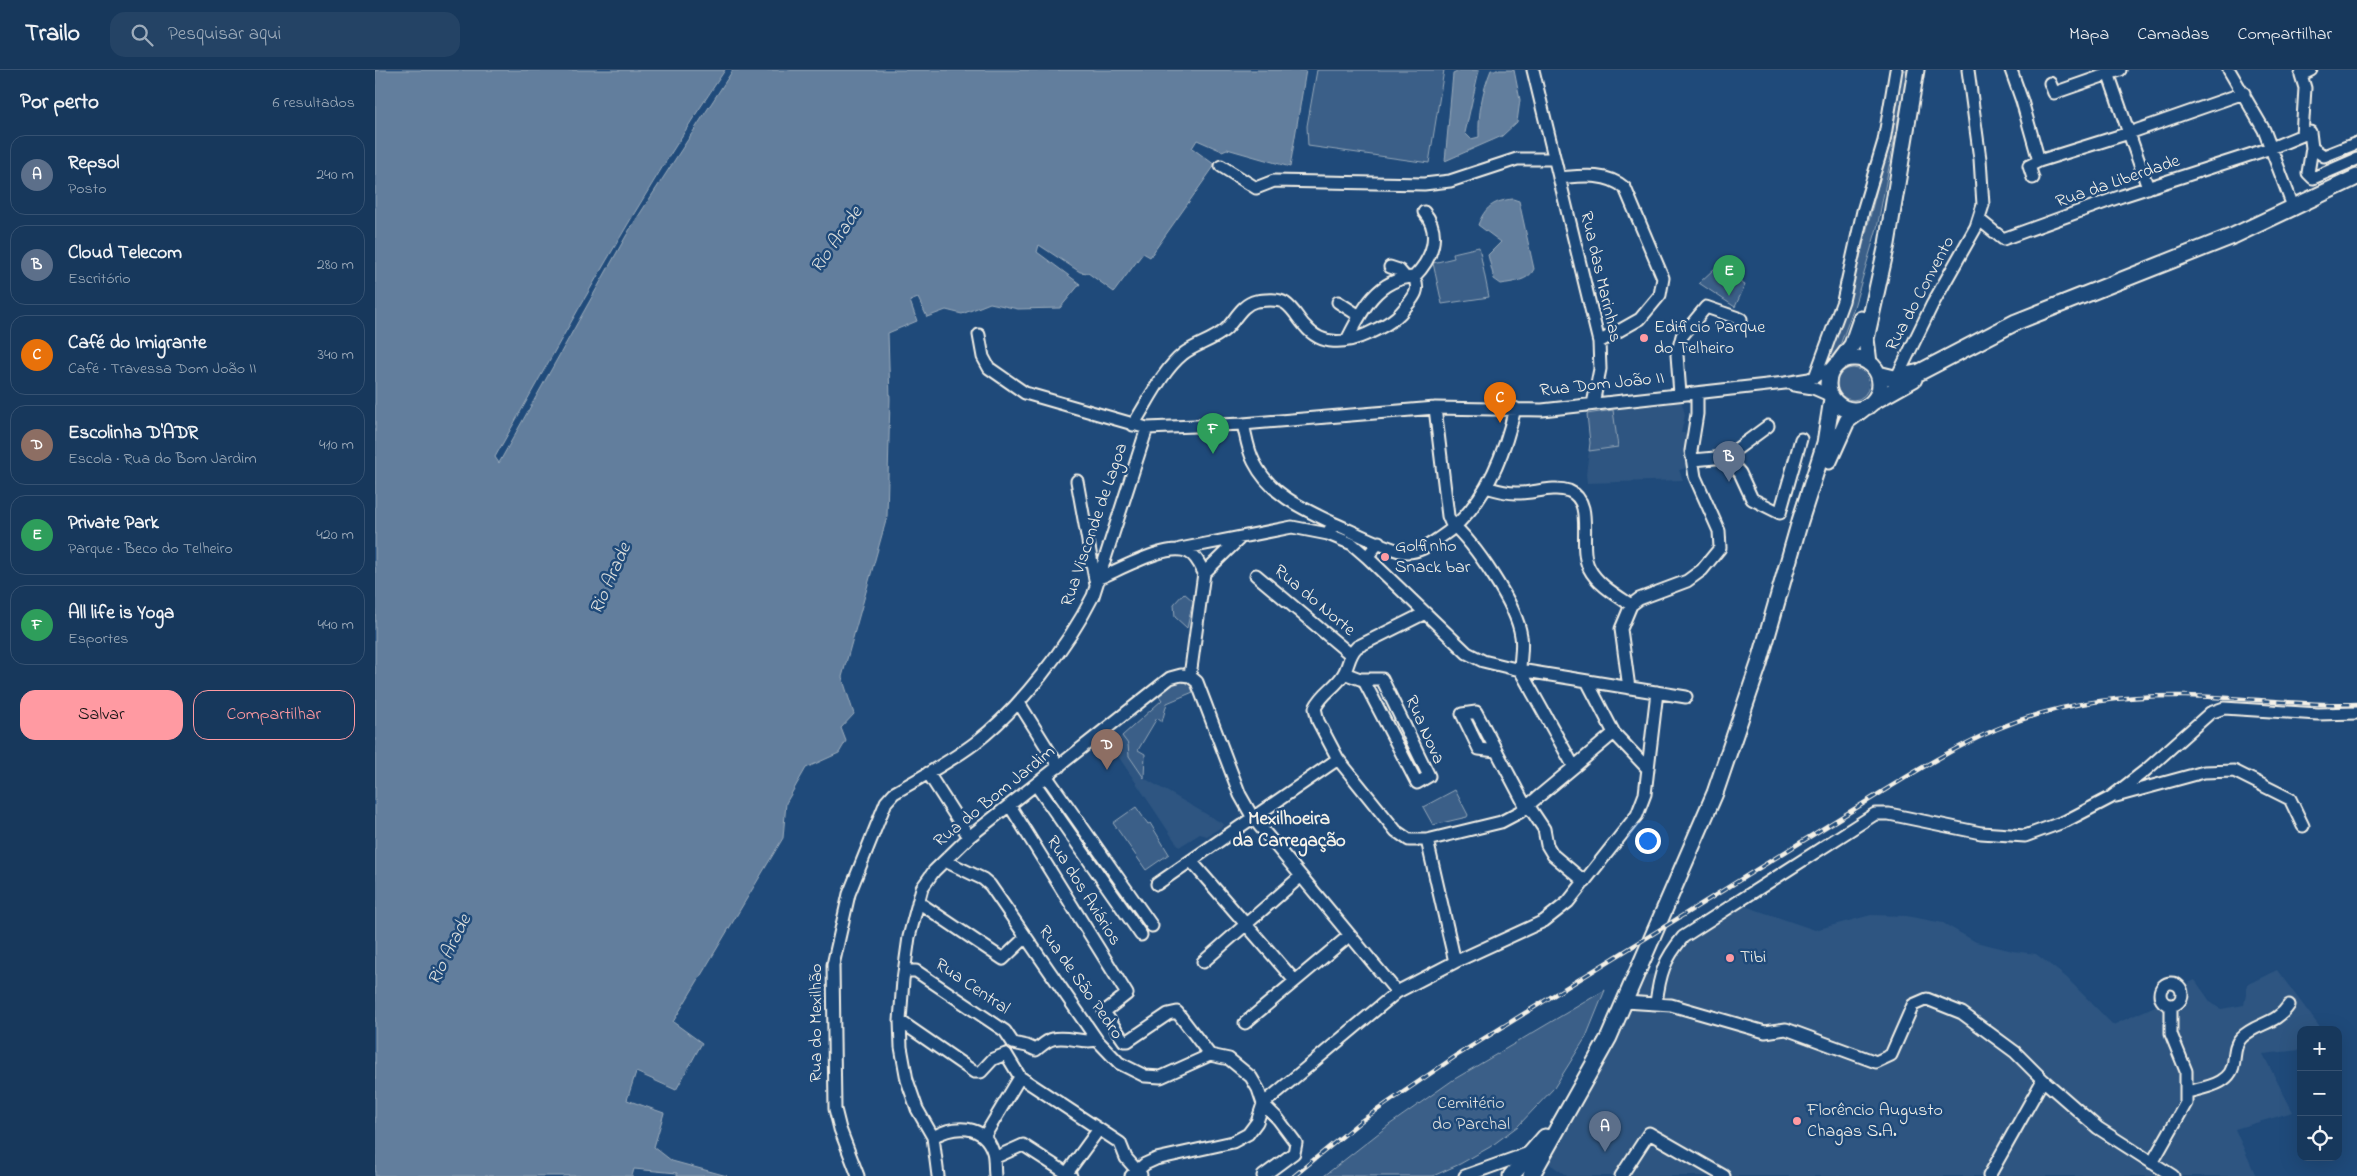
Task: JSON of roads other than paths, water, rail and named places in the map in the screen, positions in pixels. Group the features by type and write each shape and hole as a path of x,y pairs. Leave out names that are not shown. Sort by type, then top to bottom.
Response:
{"main road":[{"path":"1831,397 1846,409 1867,406 1880,390 1866,339 1887,244 1916,70"},
{"path":"1531,1176 1570,1108 1625,1002 1715,793 1759,664 1800,521 1825,443 1831,397 1827,384 1836,365 1856,337 1898,177"},
{"path":"1788,565 1839,434 1847,421 1898,382 2016,322 2180,258 2295,209 2353,180"},
{"path":"1836,365 1855,358 1898,382 1925,373 1950,357"},
{"path":"1511,1176 1570,1108"}],"street":[{"name":"Rua das Marinhas","path":"1533,70 1599,342 1601,369 1593,404"},
{"path":"1815,377 1843,301 1863,211 1884,141 1896,70"},
{"name":"Rua do Convento","path":"1898,382 1931,305 1979,225 1983,206 1980,159 1968,70"},
{"path":"2011,70 2039,161"},
{"path":"2229,70 2264,130 2295,209"},
{"path":"2311,70 2301,75 2305,88 2301,135 2310,132 2312,148 2308,173 2313,178 2357,159"},
{"path":"2050,83 2054,93 2112,71 2129,133 2148,188"},
{"path":"2033,178 2029,166 2039,161 2129,133 2244,93"},
{"name":"Rua da Liberdade","path":"1979,225 2003,240 2148,188 2271,148 2301,135"},
{"path":"2312,148 2324,156 2357,143"},
{"path":"1221,166 1256,188 1273,181 1424,184 1450,181 1517,159 1554,159"},
{"path":"1559,178 1591,176 1616,180 1625,188 1663,278 1661,295 1640,319 1599,342"},
{"path":"1347,340 1358,315 1375,288 1412,276 1423,267 1435,233 1432,221 1424,212"},
{"path":"1412,276 1413,261"},
{"path":"1133,425 1173,364 1185,352 1207,343 1225,330 1244,308 1253,302 1271,299 1285,303 1305,327 1320,339 1335,343 1359,338 1381,328 1401,313 1416,294 1418,285 1412,276 1390,267"},
{"path":"1338,302 1358,315"},
{"path":"1680,394 1677,354 1682,336 1706,307 1741,319"},
{"name":"Rua Dom João II","path":"979,335 983,357 989,368 1025,393 1147,428 1243,424 1435,408 1542,410 1785,383"},
{"path":"1785,383 1815,377 1836,365"},
{"path":"1785,383 1813,388 1831,397"},
{"path":"1629,688 1621,629 1631,605 1639,599 1687,581 1702,570 1720,548 1719,531 1695,477 1691,451 1697,414 1697,393"},
{"path":"1435,408 1448,516 1451,523 1486,567 1515,613 1521,637 1520,670 1574,767"},
{"path":"1077,481 1098,582 1164,551 1239,539 1292,527 1331,528 1379,542 1400,551 1417,551 1456,528 1486,488 1508,438 1515,408"},
{"path":"1243,424 1253,460 1263,477 1287,500 1352,544 1467,653 1483,661 1520,670 1686,697"},
{"path":"1693,460 1726,456 1768,426"},
{"name":"Rua Visconde de Lagoa","path":"1019,703 1081,620 1098,582 1147,428"},
{"path":"1726,456 1740,472 1752,499 1780,512 1801,439"},
{"path":"1486,488 1517,493 1561,489 1577,495 1584,509 1583,542 1588,567 1594,577 1603,585 1631,605"},
{"path":"1204,573 1239,539"},
{"path":"1367,558 1379,542"},
{"path":"1177,550 1188,552 1197,560 1204,573 1191,676 1197,682 1240,795 1253,818 1397,992"},
{"name":"Rua do Norte","path":"1256,575 1350,654"},
{"path":"1425,613 1366,642 1350,654 1344,673 1321,696 1315,708 1319,721 1338,758 1395,831 1409,840 1427,840 1501,822 1527,806 1614,733"},
{"name":"Rua Nova","path":"1344,673 1363,679 1382,680 1429,776 1417,782 1363,679"},
{"name":"Rua do Bom Jardim","path":"937,1176 933,1137 917,1109 907,1080 901,1047 900,1021 909,968 909,937 922,888 969,837 1170,678 1181,675 1191,676"},
{"path":"1587,681 1614,733 1648,769"},
{"path":"1006,1054 1020,1077 1120,1143 1126,1158 1137,1174 1156,1159 1233,1142 1248,1134 1257,1122 1263,1104 1397,992 1455,962 1544,921 1568,902 1637,815 1645,794 1657,692"},
{"path":"1019,703 1059,767"},
{"name":"Rua do Mexilhão","path":"858,1176 840,1129 835,1109 833,965 849,894 886,802 894,793 975,742 1019,703"},
{"path":"1656,1003 1660,973 1665,962 1683,937 1875,814 1889,814 1981,833 2025,836 2066,821 2110,798 2146,770 2210,713 2224,708 2319,714 2357,713"},
{"path":"1496,751 1527,806 1544,829 1547,845 1553,855 1585,882"},
{"path":"1157,884 1338,758"},
{"path":"2110,798 2204,772 2234,771 2290,799 2303,826"},
{"path":"927,773 969,837"},
{"path":"1047,777 1152,926"},
{"path":"1036,785 1141,935"},
{"name":"Rua dos Aviários","path":"1009,806 1127,994 1104,1012 1124,1041 1128,1041 1168,1014 1177,1012 1210,1055"},
{"path":"1427,840 1455,962"},
{"name":"Rua de São Pedro","path":"945,861 983,879 990,885 1097,1040 1119,1063 1145,1076 1161,1077 1210,1055"},
{"path":"1191,861 1295,981"},
{"path":"1203,962 1301,876"},
{"path":"918,902 1003,959 1026,937"},
{"path":"1245,1023 1349,935"},
{"name":"Rua Central","path":"909,968 1005,1031 1013,1043"},
{"path":"1625,1002 1671,1005 1765,1032 1786,1029 1876,1062 1891,1055 1913,1005 1927,998 1962,1014 2015,1052 2043,1080 2098,1128 2173,1176"},
{"path":"2152,1163 2182,1114 2186,1103 2186,1071 2171,1034 2171,1005"},
{"path":"2187,1092 2222,1082 2234,1066 2236,1046 2241,1037 2283,1015 2289,1005"},
{"path":"900,1021 974,1072 981,1072 993,1059 1006,1054 1013,1043 1036,1050 1051,1039 1059,1038 1087,1042 1097,1040"},
{"path":"1210,1055 1229,1059 1243,1068 1258,1089 1263,1104 1278,1119 1296,1143 1294,1153 1263,1176"},
{"path":"984,1137 1020,1077"},
{"path":"1989,1176 2043,1080"},
{"path":"1465,1176 1529,1153 1570,1108"},
{"path":"925,1123 946,1129 970,1129 984,1137 989,1143 995,1176"},
{"path":"933,1137 946,1129"},
{"path":"993,1158 1023,1145 1069,1175 1099,1129"},
{"path":"1621,1176 1649,1133 1724,1176"}],"water":[{"name":"Rio Arade","path":"375,70 725,70 664,164 578,310 495,457 499,463 630,229 733,70 1306,70 1290,167 1227,149 1222,151 1197,140 1192,148 1215,165 1150,257 1143,253 1114,292 1088,273 1080,272 1039,245 1037,252 1080,284 1060,308 1018,309 990,303 962,314 946,310 927,317 918,298 910,301 917,321 888,333 890,399 887,517 842,677 854,714 841,728 846,741 839,753 806,768 786,803 783,838 673,1022 702,1043 676,1090 636,1072 627,1100 664,1113 654,1147 672,1161 727,1176 677,1176 677,1173 634,1169 632,1176 375,1176"},
{"path":"1461,70 1479,70 1465,133 1471,139 1479,137 1481,103 1491,70 1514,70 1520,100 1517,122 1502,136 1445,161 1453,74"},
{"path":"1513,199 1519,201 1534,269 1532,273 1524,278 1515,282 1501,284 1494,279 1488,255 1501,242 1478,225 1487,209 1495,203"}],"railway":[{"path":"1294,1176 1361,1121 1459,1054 1906,777 1981,736 2043,713 2090,702 2114,699 2186,696 2314,704 2357,704"}],"place":[{"name":"Private Park","path":"1729,296"},
{"name":"Edificio Parque do Telheiro","path":"1644,338"},
{"name":"Café do Imigrante","path":"1500,423"},
{"name":"All life is Yoga","path":"1213,454"},
{"name":"Cloud Telecom","path":"1729,482"},
{"name":"Golfinho Snack bar","path":"1385,557"},
{"name":"Escolinha D'ADR","path":"1107,770"},
{"name":"Tibi","path":"1730,958"},
{"name":"Florêncio Augusto Chagas S.A.","path":"1797,1121"},
{"name":"Repsol","path":"1605,1152"}],"district":[{"name":"Mexilhoeira da Carregação","path":"1289,830"}],"park label":[{"name":"Cemitério do Parchal","path":"1471,1114"}]}
